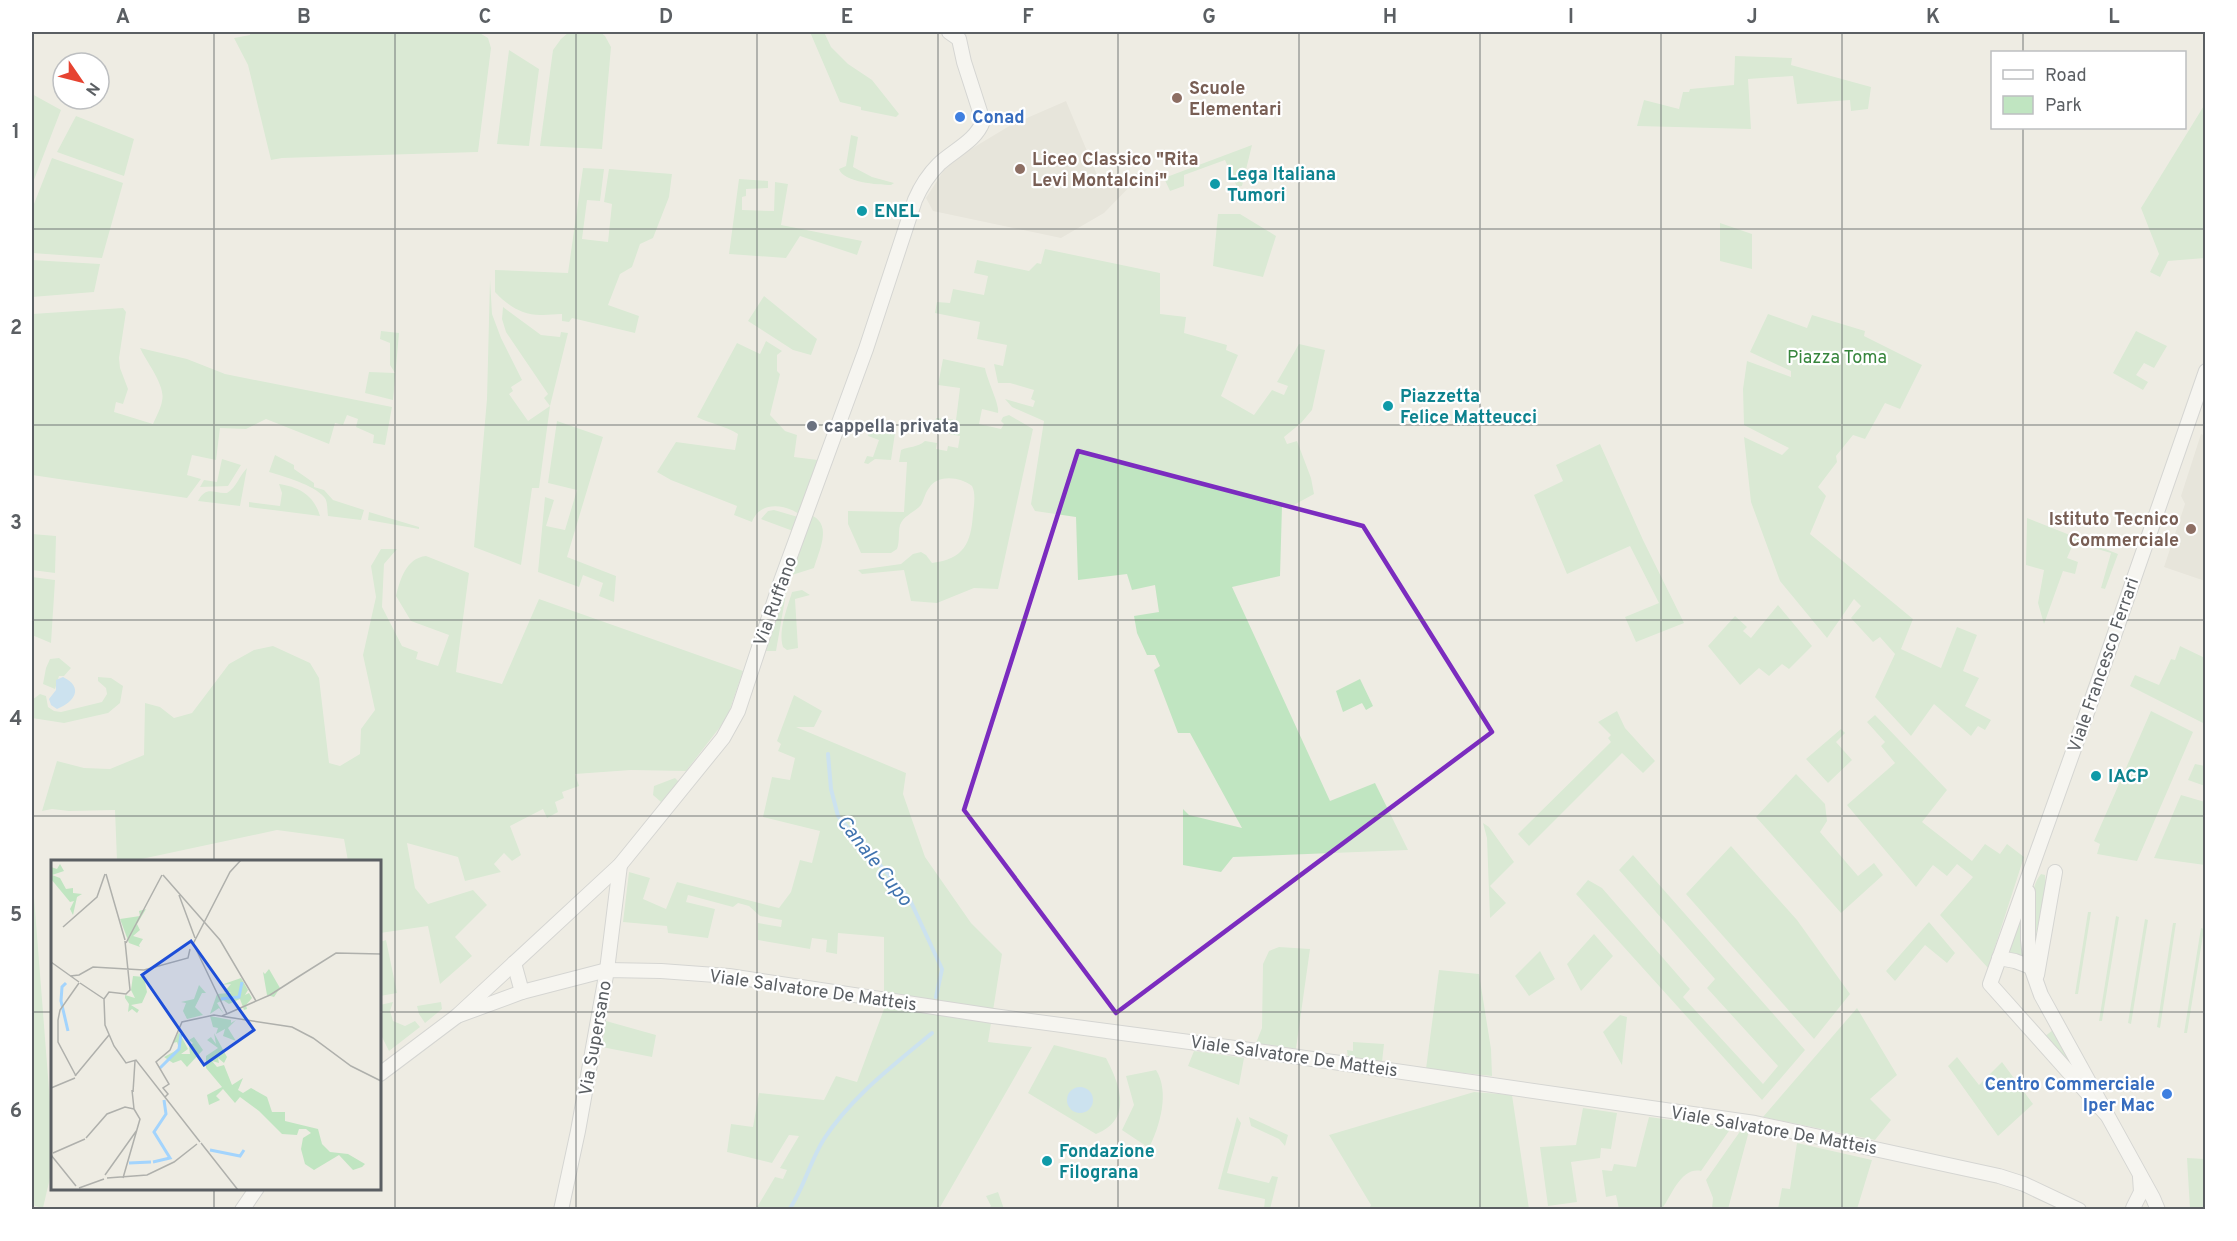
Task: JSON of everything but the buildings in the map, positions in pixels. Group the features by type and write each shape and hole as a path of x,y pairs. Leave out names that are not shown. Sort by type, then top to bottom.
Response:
{"street":[{"name":"Via Ruffano","path":"381,1073 457,1016 620,865 723,738 738,711 762,637 866,349 915,200 923,183 940,163 975,135 983,121 959,39 949,32"},
{"name":"Viale Francesco Ferrari","path":"2036,1036 1990,984 2099,679 2205,371"},
{"name":"Viale Francesco Ferrari","path":"2034,857 2026,907 2031,967 2041,995 2106,1114"},
{"name":"Via Supersano","path":"561,1209 578,1131 607,970 620,865"},
{"path":"2036,980 2055,872"},
{"path":"1999,958 2031,967"},
{"path":"514,963 522,992"},
{"name":"Viale Salvatore De Matteis","path":"502,1000 522,992 607,970 729,976 993,1017 1239,1048 1755,1123 1999,1176 2024,1184 2079,1209"},
{"name":"Via Ruffano","path":"457,1016 502,1000"},
{"path":"2055,1022 2036,1036 2106,1114 2139,1172 2156,1209"},
{"path":"2132,1209 2140,1192 2139,1172"},
{"path":"242,1209 256,1190"},
{"path":"2132,1209 2145,1205 2156,1209"}],"highlighted area":[{"path":"1078,451 1363,526 1492,732 1116,1013 964,810"}],"shaded area":[{"name":"Liceo Classico \"Rita Levi Montalcini\"","path":"1066,101 1103,189 1148,168 1104,213 1061,238 933,211 926,198 944,170 961,155 1011,125"},
{"name":"Istituto Tecnico Commerciale","path":"2201,434 2206,436 2205,581 2164,567 2185,504 2181,496"}],"green space":[{"path":"250,32 478,32 488,38 491,48 478,152 271,160 248,65 234,38 250,35"},
{"path":"569,32 600,32 611,47 602,149 540,146 553,50"},
{"path":"810,32 824,32 831,47 848,64 872,80 899,114 896,117 861,110 861,107 840,102"},
{"path":"509,50 539,69 529,146 497,144"},
{"path":"1735,56 1792,58 1791,65 1871,87 1868,109 1851,111 1850,100 1797,104 1793,76 1748,79 1751,129 1637,126 1644,100 1679,109 1683,92 1689,92 1690,89 1734,85"},
{"path":"32,94 51,104 51,111 61,111 32,185"},
{"path":"2205,104 2205,258 2168,261 2160,277 2150,272 2159,254 2141,208"},
{"path":"76,116 134,139 124,176 57,152"},
{"path":"851,135 858,137 853,167 872,177 894,183 885,185 862,182 842,173 839,169 846,166"},
{"path":"1252,145 1242,186 1237,187 1225,160 1184,175 1184,186 1170,191 1164,178"},
{"path":"52,158 123,183 102,258 32,253 32,209"},
{"path":"583,168 604,169 600,201 587,200 582,239 608,242 612,204 604,202 609,169 672,174 669,197 653,238 640,244 632,267 620,274 608,305 639,316 635,333 572,318 569,322 562,321 562,314 536,315 522,312 505,302 495,292 495,270 568,273"},
{"path":"739,179 768,181 768,188 746,189 746,196 742,197 742,210 774,211 775,182 788,184 781,225 862,241 857,255 800,236 786,258 729,254"},
{"path":"1218,214 1240,214 1276,236 1263,277 1213,266"},
{"path":"1720,223 1752,234 1752,269 1720,261"},
{"path":"1045,249 1160,273 1160,314 1186,317 1184,333 1227,345 1226,350 1238,355 1221,396 1254,415 1272,390 1284,395 1288,386 1277,382 1299,344 1325,350 1312,410 1284,437 1287,444 1297,441 1311,478 1314,494 1292,506 1282,506 1280,576 1232,587 1330,801 1375,783 1408,850 1233,857 1221,872 1183,865 1183,809 1189,815 1242,828 1190,733 1178,733 1154,670 1160,666 1155,655 1147,655 1137,633 1134,616 1159,612 1155,585 1132,590 1127,574 1078,580 1076,517 1035,511 1031,504 1044,421 1012,407 1005,399 1033,407 1035,401 1031,399 1034,390 1010,383 998,383 994,364 1003,366 1007,345 977,339 980,322 935,313 937,302 950,303 953,289 984,295 988,276 974,273 977,260 1029,271 1037,263 1041,264"},
{"path":"32,260 100,264 94,292 32,297"},
{"path":"490,279 492,314 522,380 511,387 513,391 509,394 528,421 550,406 539,488 532,488 521,565 474,547 487,399"},
{"path":"764,296 817,339 811,355 793,350 748,321"},
{"path":"503,307 541,335 560,337 561,332 568,333 550,406 544,398 548,394 506,332 502,319"},
{"path":"123,308 126,312 119,358 120,368 128,389 123,404 116,402 114,412 153,424 160,410 161,388 140,348 187,359 225,374 392,407 385,445 373,443 374,435 356,427 358,419 347,415 343,425 335,423 329,444 266,419 246,429 220,428 216,460 192,455 187,475 201,479 187,498 32,475 32,314"},
{"name":"Piazza Toma","path":"1768,314 1807,328 1812,315 1865,331 1864,336 1922,365 1900,409 1885,403 1865,439 1853,435 1836,456 1837,462 1818,487 1826,496 1810,534 1913,619 1901,649 1941,668 1957,627 1977,635 1963,671 1979,678 1965,706 1991,720 1985,730 1978,726 1971,736 1934,704 1911,736 1875,697 1895,654 1880,637 1873,642 1851,618 1861,606 1854,599 1827,638 1780,581 1751,502 1744,437 1782,455 1789,448 1744,425 1743,389 1747,361 1791,377 1791,371 1750,352"},
{"path":"381,331 399,333 393,400 365,393 369,372 395,373 390,365 390,343 380,339"},
{"path":"2136,331 2167,346 2154,368 2144,363 2136,375 2148,382 2143,390 2113,373"},
{"path":"766,341 782,351 777,355 777,371 780,374 770,415 785,431 797,435 794,457 818,460 799,514 793,510 772,506 755,515 752,522 734,515 737,506 671,480 657,472 676,442 735,450 738,434 697,417 737,343 760,354"},
{"path":"943,359 985,368 998,413 982,409 979,424 1001,429 1004,424 1001,421 1003,417 1009,415 1033,429 998,589 974,588 937,603 911,601 904,570 862,574 858,570 901,564 913,554 921,552 932,563 952,558 959,553 968,541 972,524 974,492 972,486 949,478 933,484 921,505 900,525 897,549 891,553 861,553 848,524 848,511 904,512 907,462 899,462 901,450 925,441 937,443 936,449 947,451 948,446 958,448 960,436 934,431 936,418 956,420 960,388 938,385"},
{"path":"557,421 603,437 567,557 616,576 614,602 599,596 603,583 583,575 579,587 538,572 545,497 554,500 546,526 565,530 577,490 548,483"},
{"path":"871,428 895,433 891,460 875,459 868,464 864,463 867,456 873,457 879,440 868,436"},
{"path":"1600,444 1643,540 1684,623 1636,642 1625,617 1659,603 1630,546 1567,574 1534,495 1563,481 1556,465"},
{"path":"275,455 294,465 294,469 314,483 314,487 324,490 333,500 364,510 361,520 328,516 326,501 319,493 298,481 269,472"},
{"path":"222,459 241,465 228,486 200,487 204,480 217,482"},
{"path":"247,468 240,506 198,501 207,492 227,493"},
{"path":"279,484 305,493 314,503 320,516 249,507 249,502 280,506 282,493"},
{"path":"774,510 798,517 793,531 761,519 768,511"},
{"path":"369,512 419,527 419,529 368,520"},
{"path":"813,516 819,520 823,532 814,568 792,575 810,521"},
{"path":"2027,518 2118,554 2105,589 2101,588 2111,553 2074,542 2067,558 2078,562 2075,574 2063,571 2044,624 2038,603 2044,570 2026,565"},
{"path":"32,534 56,536 55,573 32,570"},
{"path":"381,549 397,549 384,564 382,607 402,646 418,652 416,659 438,666 449,635 411,621 396,596 402,577 413,561 426,556 469,573 456,672 502,684 539,599 743,671 727,718 686,771 631,770 575,774 579,786 562,792 564,798 555,802 558,812 547,818 543,809 510,826 521,855 512,861 504,853 494,864 501,872 465,881 458,857 407,843 415,888 428,904 473,890 487,905 455,937 472,956 440,984 428,926 381,933 381,860 348,860 344,839 277,830 137,860 117,860 115,810 52,809 42,811 57,761 84,768 110,769 144,755 145,703 160,707 174,718 192,713 229,664 254,650 273,646 310,663 319,678 329,763 340,766 360,754 361,729 375,710 363,655 376,597 371,566"},
{"path":"32,577 55,580 51,643 32,635"},
{"path":"787,588 776,651 766,651"},
{"path":"802,590 810,595 795,599 798,648 787,650 783,647 782,640 784,619 792,592"},
{"path":"1778,605 1812,646 1789,669 1782,664 1769,676 1759,668 1740,685 1708,646 1735,616 1747,627 1743,631 1751,638"},
{"path":"2180,646 2205,658 2205,724 2130,686 2135,675 2159,685 2171,659 2175,660"},
{"path":"59,658 71,668 64,676 59,676 55,689 43,684 50,659"},
{"path":"98,677 111,678 123,686 120,703 108,713 64,723 32,718 32,700 40,694 46,696 48,707 61,712 102,702 107,694 106,688 98,681"},
{"path":"1360,679 1373,706 1366,710 1362,703 1343,712 1336,691"},
{"path":"794,695 822,711 814,727 796,727 906,773 903,794 925,857 971,923 1002,954 988,1042 1032,1047 939,1209 756,1209 775,1177 783,1179 787,1170 780,1168 799,1136 789,1135 772,1163 727,1152 731,1124 753,1127 759,1093 824,1100 836,1076 857,1082 884,1009 884,937 838,933 837,954 826,952 827,940 812,938 810,949 758,940 758,923 781,927 782,920 760,916 749,906 738,903 733,907 688,895 686,902 715,909 708,938 668,933 667,926 623,922 629,872 650,878 643,899 666,909 677,882 779,908 791,892 800,860 812,863 820,831 763,817 772,777 790,780 795,758 778,751 781,744 777,741"},
{"path":"1617,711 1625,728 1655,761 1643,773 1622,753 1529,846 1518,834 1611,742 1608,738 1611,735 1598,722"},
{"path":"2151,711 2193,732 2137,861 2097,854 2100,844 2094,841"},
{"path":"1875,715 1947,790 1922,822 1972,861 1985,844 2000,854 2007,844 2024,857 1988,968 1940,915 1973,877 1957,864 1947,876 1933,865 1916,887 1847,805 1895,763 1881,746 1885,742 1867,722"},
{"path":"1841,729 1845,733 1836,742 1852,760 1828,783 1806,759"},
{"path":"2195,764 2205,766 2205,786 2188,780"},
{"path":"1796,774 1825,804 1827,821 1820,832 1858,876 1874,863 1883,875 1841,913 1756,817"},
{"path":"675,778 679,782 661,802 653,795 654,786"},
{"path":"2181,795 2205,802 2205,865 2154,858"},
{"path":"1483,823 1489,827 1514,862 1490,886 1506,903 1490,918 1487,838"},
{"path":"1731,846 1797,920 1850,994 1814,1039 1686,894"},
{"path":"1633,855 1805,1050 1762,1100 1576,894 1588,880 1602,888 1690,989 1683,997 1763,1084 1778,1066 1707,988 1715,979 1619,870"},
{"path":"2041,874 2045,875 2046,886 2036,935 2033,934 2032,895"},
{"path":"34,897 51,1115 51,1173 43,1208 32,1205 32,898"},
{"path":"2088,912 2091,912 2078,994 2075,994"},
{"path":"2020,916 2024,959 2007,954"},
{"path":"2116,916 2119,917 2102,1021 2099,1021"},
{"path":"2145,919 2148,920 2131,1024 2128,1023"},
{"path":"1929,922 1955,953 1947,963 1925,945 1895,981 1886,971"},
{"path":"2173,923 2176,923 2160,1028 2157,1027"},
{"path":"2201,928 2204,929 2187,1033 2184,1033"},
{"path":"1594,934 1613,956 1581,991 1567,964"},
{"path":"386,940 397,993 381,996 381,942"},
{"path":"1279,947 1310,949 1296,1049 1256,1043 1262,1028 1263,964 1269,951"},
{"path":"1540,951 1555,979 1529,996 1515,976"},
{"path":"1439,970 1479,974 1491,1049 1492,1076 1426,1069"},
{"path":"393,1002 390,1011 393,1021 405,1026 415,1021 420,1027 389,1051 381,1035 381,1005"},
{"path":"441,1002 442,1009 425,1023 417,1006"},
{"path":"1857,1008 1897,1075 1870,1099 1891,1120 1875,1140 1763,1117"},
{"path":"1620,1015 1627,1017 1622,1065 1603,1032"},
{"path":"606,1021 656,1035 652,1057 602,1047"},
{"path":"2053,1030 2081,1076 2044,1037"},
{"path":"1353,1042 1384,1044 1382,1062 1348,1058 1347,1050 1353,1051"},
{"path":"1054,1045 1106,1058 1116,1079 1120,1100 1115,1120 1108,1128 1096,1134 1028,1093"},
{"path":"1194,1051 1244,1058 1239,1085 1188,1066"},
{"path":"1957,1057 1979,1085 2002,1062 2033,1104 1998,1136 1948,1066"},
{"path":"1156,1070 1163,1099 1157,1130 1149,1148 1122,1130 1134,1105 1126,1076"},
{"path":"1474,1092 1512,1095 1529,1209 1369,1209 1371,1205 1329,1135"},
{"path":"1583,1108 1617,1113 1611,1149 1601,1148 1600,1158 1571,1162 1577,1202 1548,1206 1540,1147 1576,1145"},
{"path":"1237,1117 1241,1123 1227,1173 1269,1183 1272,1176 1278,1177 1270,1209 1264,1209 1265,1199 1218,1189"},
{"path":"1249,1117 1288,1135 1285,1146 1279,1139 1251,1126"},
{"path":"1649,1117 1731,1128 1701,1171 1688,1173 1673,1190 1662,1209 1619,1209 1616,1195 1606,1197 1602,1170 1612,1171 1614,1164 1636,1167"},
{"path":"1741,1130 1749,1131 1728,1209 1712,1209 1713,1198 1706,1180"},
{"path":"1797,1143 1872,1160 1857,1209 1778,1209 1782,1188 1790,1189"},
{"path":"2187,1158 2205,1159 2205,1209 2190,1209"},
{"path":"998,1192 1004,1209 988,1209 991,1206 986,1196"}],"water":[{"path":"63,677 73,685 75,694 57,709 51,705 49,699 56,690 56,680"},
{"path":"1080,1087 1089,1091 1093,1100 1089,1109 1080,1113 1071,1109 1067,1100 1071,1091"}],"waterway":[{"name":"Canale Cupo","path":"828,754 831,789 838,816 910,900 942,969 936,997"},
{"name":"Canale Cupo","path":"789,1210 819,1147 835,1123 874,1082 932,1033"}],"place":[{"name":"Scuole Elementari","path":"1177,98"},
{"name":"Conad","path":"960,117"},
{"name":"Liceo Classico \"Rita Levi Montalcini\"","path":"1020,169"},
{"name":"Lega Italiana Tumori","path":"1215,184"},
{"name":"ENEL","path":"862,211"},
{"name":"Piazzetta Felice Matteucci","path":"1388,406"},
{"name":"cappella privata","path":"812,426"},
{"name":"Istituto Tecnico Commerciale","path":"2191,529"},
{"name":"IACP","path":"2096,776"},
{"name":"Centro Commerciale Iper Mac","path":"2167,1094"},
{"name":"Fondazione Filograna","path":"1047,1161"}]}
